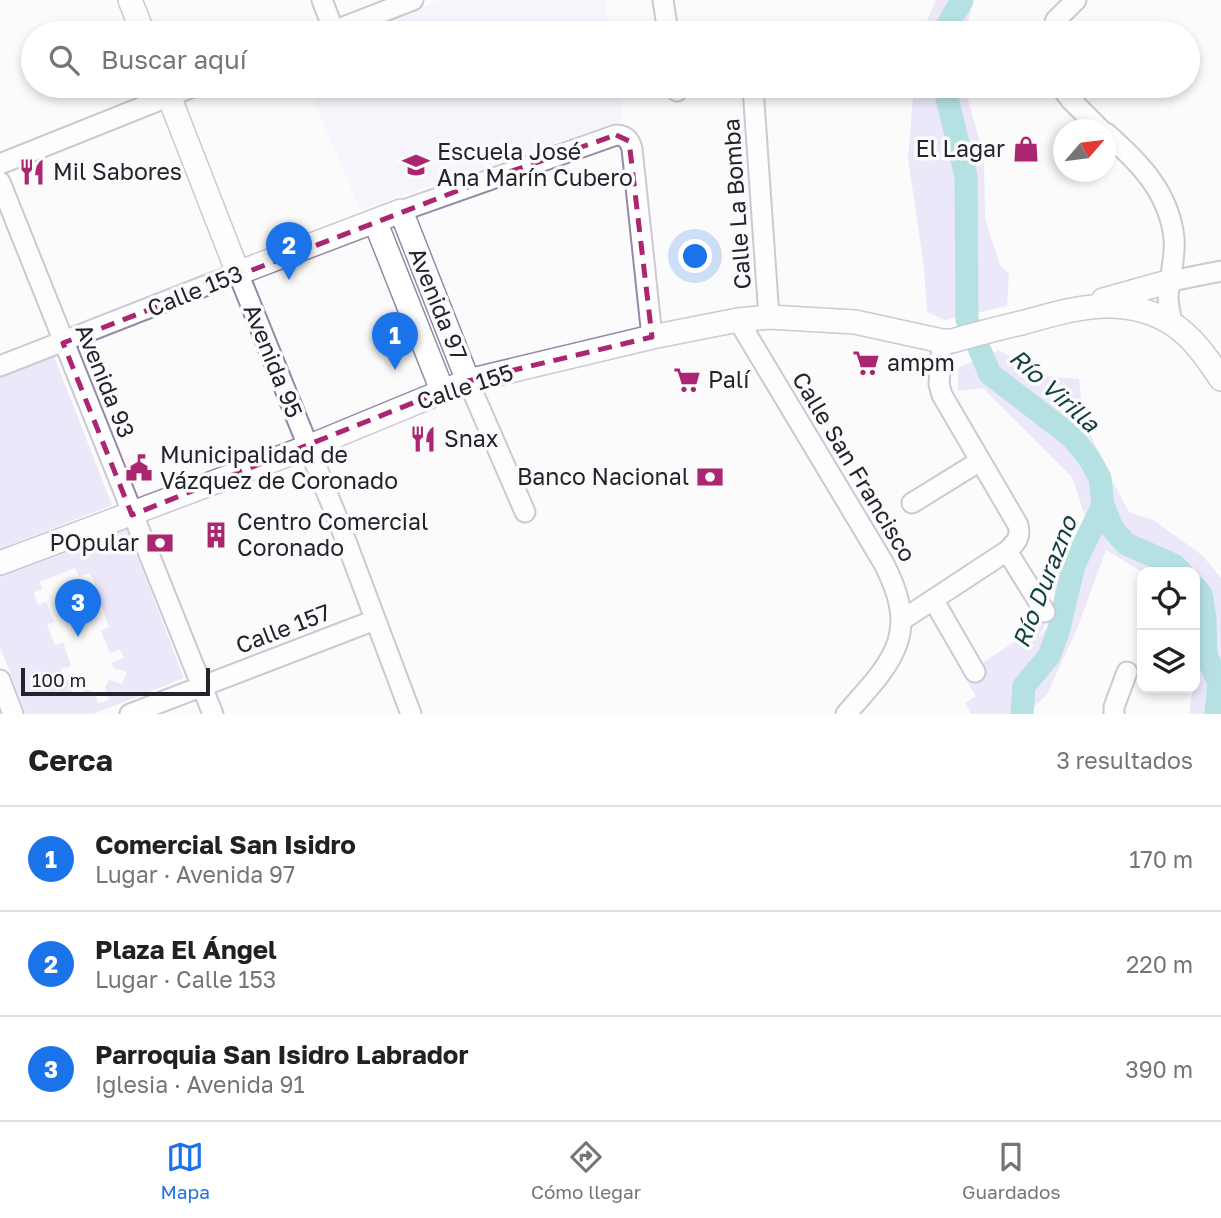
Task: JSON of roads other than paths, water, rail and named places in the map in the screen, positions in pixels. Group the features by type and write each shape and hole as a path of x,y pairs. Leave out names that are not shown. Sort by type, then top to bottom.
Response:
{"main road":[{"path":"130,0 138,21"},
{"name":"Avenida 95","path":"170,98 238,273"},
{"name":"Calle 153","path":"238,273 401,211"},
{"name":"Avenida 97","path":"401,211 468,381"},
{"name":"Avenida 97","path":"374,221 442,390"},
{"path":"947,341 1171,281"},
{"path":"1080,307 1121,306 1150,313 1172,324 1203,353 1221,379"},
{"name":"Calle 155","path":"0,563 308,447 442,390 468,381 652,337 738,320 769,317 855,322 947,341"}],"street":[{"path":"322,0 328,21"},
{"path":"359,21 413,0"},
{"path":"663,0 666,21"},
{"path":"1056,21 1076,0"},
{"path":"0,164 151,98"},
{"name":"Calle La Bomba","path":"754,98 769,317"},
{"path":"1069,98 1090,119"},
{"name":"Calle 153","path":"401,211 616,135 627,138 632,149 652,337"},
{"path":"1116,142 1149,176 1164,199 1174,239 1168,298 1172,324"},
{"name":"Avenida 93","path":"0,182 213,714"},
{"path":"1171,281 1221,271"},
{"name":"Calle 153","path":"0,366 238,273"},
{"name":"Avenida 95","path":"238,273 411,714"},
{"name":"Calle San Francisco","path":"738,320 883,562 900,597 902,621 892,656 882,673 846,714"},
{"path":"902,621 1007,551 1017,542 1020,533 1018,524 942,396 939,384 947,341"},
{"name":"Avenida 97","path":"468,381 525,512"},
{"path":"912,503 980,461"},
{"path":"1007,551 1045,612"},
{"path":"934,601 975,672"},
{"name":"Calle 157","path":"130,714 375,620"},
{"path":"1114,714 1126,672"},
{"path":"0,680 13,714"}],"waterway":[{"name":"Río Virilla","path":"950,21 962,0"},
{"name":"Río Virilla","path":"947,98 966,176 967,320 990,374 1071,436 1089,458 1100,478 1103,505 1112,528 1126,544 1176,567"},
{"name":"Río Durazno","path":"1022,714 1024,686 1049,656 1058,632 1074,565 1103,505"},
{"name":"Río Virilla","path":"1200,593 1205,617 1206,655 1219,683 1216,714"}],"place":[{"name":"El Lagar","path":"1026,149"},
{"name":"Escuela José Ana Marín Cubero","path":"416,165"},
{"name":"Mil Sabores","path":"32,172"},
{"name":"Plaza El Ángel","path":"289,280"},
{"name":"ampm","path":"866,363"},
{"name":"Comercial San Isidro","path":"395,370"},
{"name":"Palí","path":"687,380"},
{"name":"Snax","path":"423,439"},
{"name":"Municipalidad de Vázquez de Coronado","path":"139,468"},
{"name":"Banco Nacional","path":"710,477"},
{"name":"Centro Comercial Coronado","path":"216,535"},
{"name":"POpular","path":"160,543"},
{"name":"Parroquia San Isidro Labrador","path":"78,637"}]}
